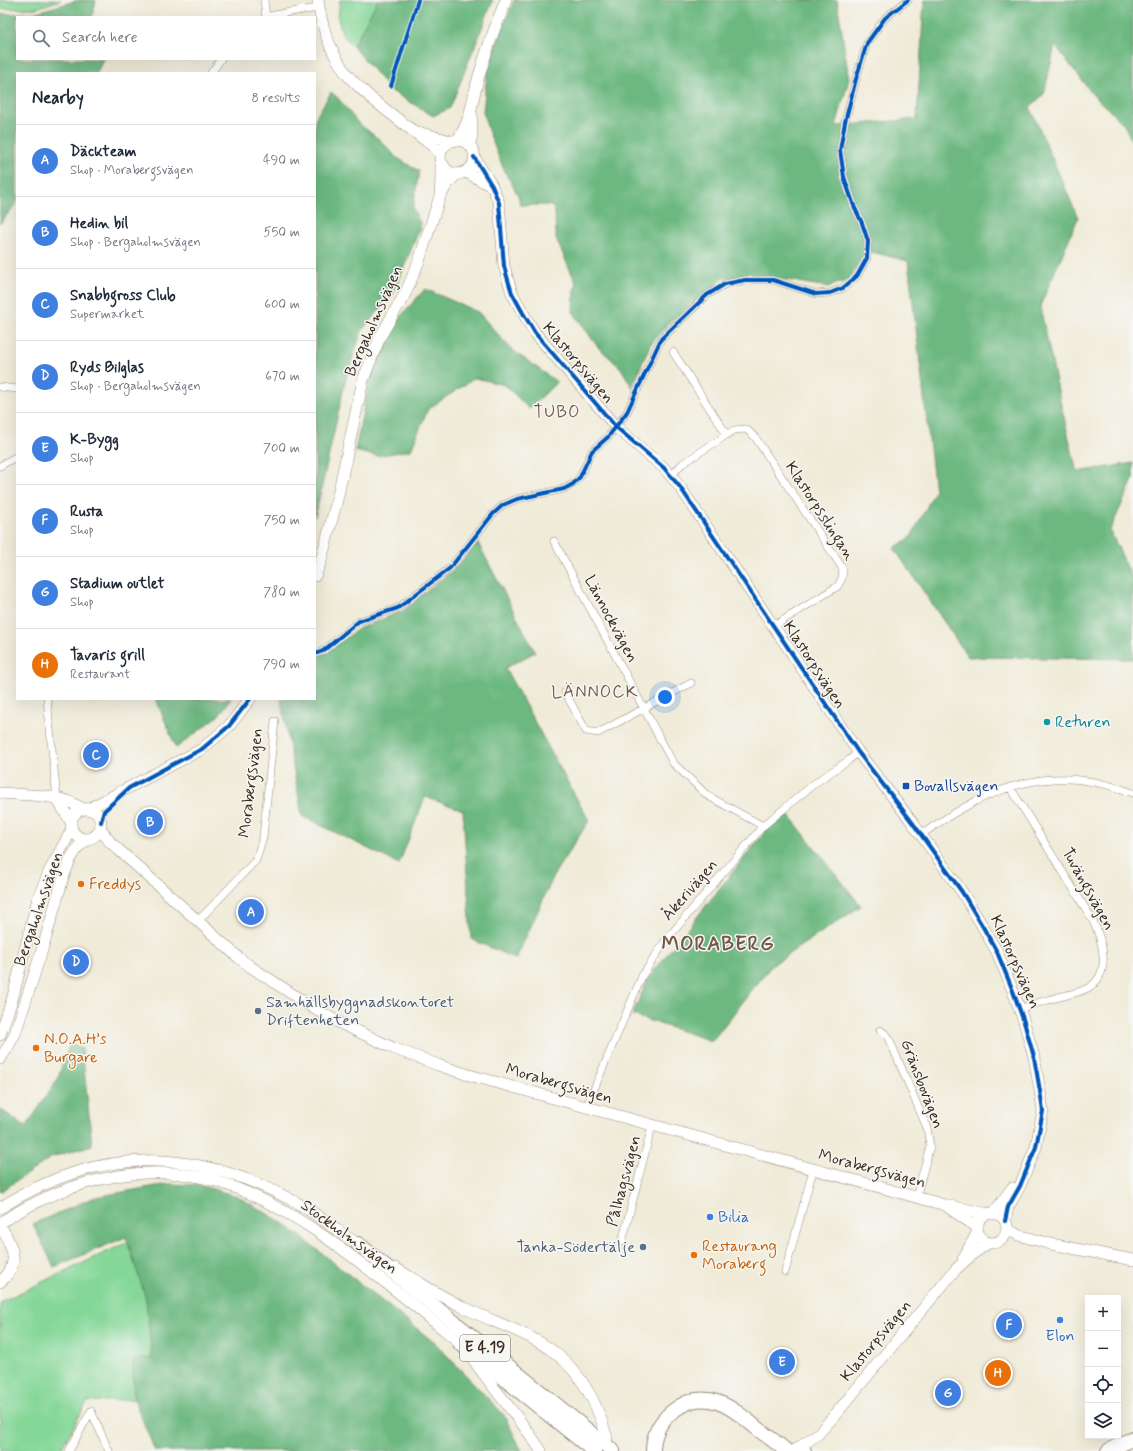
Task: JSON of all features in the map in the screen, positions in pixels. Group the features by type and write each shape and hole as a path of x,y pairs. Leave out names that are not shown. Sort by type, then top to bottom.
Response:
{"highway":[{"name":"E 4.19","path":"358,1244 610,1445"},
{"name":"E 4.19","path":"460,1343 594,1451"},
{"path":"653,1451 655,1436 659,1426 667,1415 677,1407 687,1402 699,1399 711,1399 721,1402 795,1451"},
{"path":"1108,1451 1133,1438"},
{"path":"1119,1451 1133,1442"}],"street":[{"path":"264,0 266,16"},
{"path":"441,159 443,148 454,141 463,132 478,80 506,0"},
{"path":"316,654 323,651 359,620 398,608 450,568 493,514 503,505 517,499 564,489 573,484 580,477 592,451 608,437 627,412 661,339 708,295 725,284 745,280 773,280 816,294 830,293 843,288 857,276 867,258 868,240 844,177 840,150 856,79 867,43 885,18 908,0"},
{"path":"271,16 319,4 322,22 331,48 344,70 362,90 410,130 434,147 448,171 462,173 492,186"},
{"path":"212,72 220,60"},
{"path":"469,145 472,136 472,105"},
{"path":"410,130 464,142 469,145 473,151 474,157"},
{"name":"Klastorpsvägen","path":"474,157 492,186 499,203 504,259 508,280 512,293 535,334 616,427 671,476 680,487 858,752 962,892 997,952 1020,1009 1034,1057 1043,1111 1036,1147 1030,1164 1008,1207 1006,1225"},
{"name":"Bergaholmsvägen","path":"316,574 336,504 363,380 380,337 406,292 419,261 440,196 448,183 471,167 474,157"},
{"name":"Bergaholmsvägen","path":"440,196 441,159"},
{"path":"673,352 727,435"},
{"path":"0,387 16,389"},
{"name":"Klastorpsslingan","path":"671,476 682,464 734,430 746,429 755,437 843,569 842,578 838,586 774,626"},
{"path":"0,466 16,457"},
{"name":"Lännockvägen","path":"554,542 643,710 673,763 708,796 763,826"},
{"path":"565,692 586,731 598,733 643,710 692,682"},
{"path":"47,700 57,799 77,836 80,838 90,838 96,836 104,811 129,788"},
{"path":"72,825 77,812 129,788 202,749 229,726 249,700"},
{"name":"Morabergsvägen","path":"198,921 256,860 263,837 275,721"},
{"name":"Åkerivägen","path":"586,1108 642,976 666,940 763,826 810,787 858,752"},
{"path":"921,835 955,812 997,791 1010,786 1037,780 1077,779 1116,787 1133,793"},
{"name":"Tuvängsvägen","path":"1010,786 1092,919 1102,944 1103,961 1101,974 1087,989 1020,1009"},
{"path":"0,793 32,795 69,802 96,813 100,825"},
{"name":"Bergaholmsvägen","path":"0,1035 12,1000 38,898 72,825"},
{"name":"Morabergsvägen","path":"100,825 110,842 239,958 315,1009 348,1027 393,1048 469,1075 586,1108 916,1198 990,1214"},
{"name":"Bergaholmsvägen","path":"0,1059 8,1047 18,1026 64,875 71,858 78,847 90,838"},
{"name":"Morabergsvägen","path":"90,838 100,842 110,842"},
{"name":"Gränsbovägen","path":"880,1030 888,1036 927,1128 930,1146 916,1198"},
{"name":"Pålhagsvägen","path":"622,1242 652,1126"},
{"name":"Stockholmsvägen","path":"0,1208 42,1185 77,1171 95,1166 135,1160 188,1163 222,1170 259,1183 302,1206 358,1244 442,1296 538,1342 563,1360 581,1379 593,1399 603,1421 610,1445"},
{"name":"Klastorpsvägen","path":"990,1214 1030,1164"},
{"path":"785,1272 813,1170"},
{"name":"Stockholmsvägen","path":"2,1226 36,1202 56,1193 105,1178 141,1173 159,1173 190,1176 234,1187 274,1205 325,1236 374,1273 460,1343 510,1407 541,1451"},
{"name":"Morabergsvägen","path":"945,1205 977,1229"},
{"path":"1051,1244 1018,1234 1006,1225 998,1215 990,1214 980,1220 977,1229 981,1238 994,1242 1016,1240 1051,1244 1133,1260"},
{"path":"994,1242 1005,1236 1006,1225"},
{"path":"0,1282 11,1270 13,1259 12,1247 2,1226"},
{"name":"Klastorpsvägen","path":"956,1270 977,1229"},
{"name":"Klastorpsvägen","path":"795,1451 819,1433 956,1270 974,1253 994,1242"},
{"path":"69,1451 91,1411 109,1451"},
{"name":"Klastorpsvägen","path":"810,1451 819,1433"}],"green space":[{"path":"0,0 61,0 36,8 0,9"},
{"path":"79,0 96,0 92,16 16,16 16,60 103,60 97,72 16,72 16,203 0,224 0,14 33,13"},
{"path":"340,0 378,0 353,46 343,36 338,19"},
{"path":"378,0 493,0 450,108 433,116 390,90 353,46"},
{"path":"514,0 837,0 849,79 836,126 917,119 924,0 1133,0 1133,144 1124,124 1094,96 1055,45 1044,94 1030,107 1078,218 1040,306 1077,472 1133,463 1133,480 1110,530 1133,580 1133,659 968,657 894,548 911,537 935,491 908,261 872,252 861,258 849,280 827,287 769,277 723,278 668,323 650,345 632,387 621,368 598,347 573,312 574,289 577,285 556,239 555,211 553,207 548,205 520,205 518,195 504,170 488,130 483,112 488,64"},
{"path":"331,92 338,98 358,123 380,140 396,157 419,171 413,208 421,225 393,294 362,330 345,382 316,512 316,117"},
{"path":"425,289 478,312 511,349 557,382 529,409 505,385 475,378 428,409 411,450 376,456 355,451 369,382 393,325"},
{"path":"478,543 535,652 505,668 589,821 556,871 516,959 471,939 463,810 425,797 399,864 302,816 281,700 316,700 316,658 327,652 360,628 403,611 454,569"},
{"path":"156,700 230,700 217,717 176,748"},
{"path":"788,814 861,906 772,965 712,1041 632,1015 649,977 768,828"},
{"path":"70,1042 82,1049 92,1145 52,1157 0,1192 0,1109 26,1127 58,1078"},
{"path":"167,1184 199,1185 237,1196 285,1224 435,1343 504,1415 522,1451 155,1451 134,1399 133,1360 152,1358 146,1299 126,1237 54,1267 33,1224 95,1197"},
{"path":"157,1213 445,1363 133,1360 134,1399 87,1402 60,1451 0,1451 0,1302 128,1242"}],"cycle path":[{"path":"391,86 418,0"},
{"path":"316,654 323,651 359,621 398,608 450,568 493,514 503,505 517,499 564,489 573,484 580,477 592,451 608,437 627,412 661,339 707,295 725,284 745,280 773,280 816,294 830,293 843,288 857,276 867,258 868,241 844,177 840,150 845,122 867,43 885,18 908,0"},
{"path":"474,157 492,186 499,203 504,266 512,293 535,333 616,427 664,468 680,487 858,752 912,822 962,892 997,952 1024,1022 1034,1057 1043,1111 1036,1147 1020,1186 1008,1207 1005,1221"},
{"path":"101,822 104,811 129,788 202,749 229,726 249,700"}],"place":[{"name":"Returen","path":"1047,722"},
{"name":"Snabbgross Club","path":"96,755"},
{"name":"Bovallsvägen","path":"906,786"},
{"name":"Hedin bil","path":"150,822"},
{"name":"Freddys","path":"81,884"},
{"name":"Däckteam","path":"251,912"},
{"name":"Ryds Bilglas","path":"76,962"},
{"name":"Samhällsbyggnadskontoret Driftenheten","path":"258,1011"},
{"name":"N.O.A.H’s Burgare","path":"36,1048"},
{"name":"Bilia","path":"710,1217"},
{"name":"Tanka-Södertälje","path":"643,1247"},
{"name":"Restaurang Moraberg","path":"694,1255"},
{"name":"Elon","path":"1060,1320"},
{"name":"Rusta","path":"1009,1325"},
{"name":"K-Bygg","path":"782,1362"},
{"name":"Tavaris grill","path":"998,1373"},
{"name":"Stadium outlet","path":"948,1393"}],"district":[{"name":"TUBO","path":"557,412"},
{"name":"LÄNNOCK","path":"595,692"},
{"name":"MORABERG","path":"718,944"}]}
